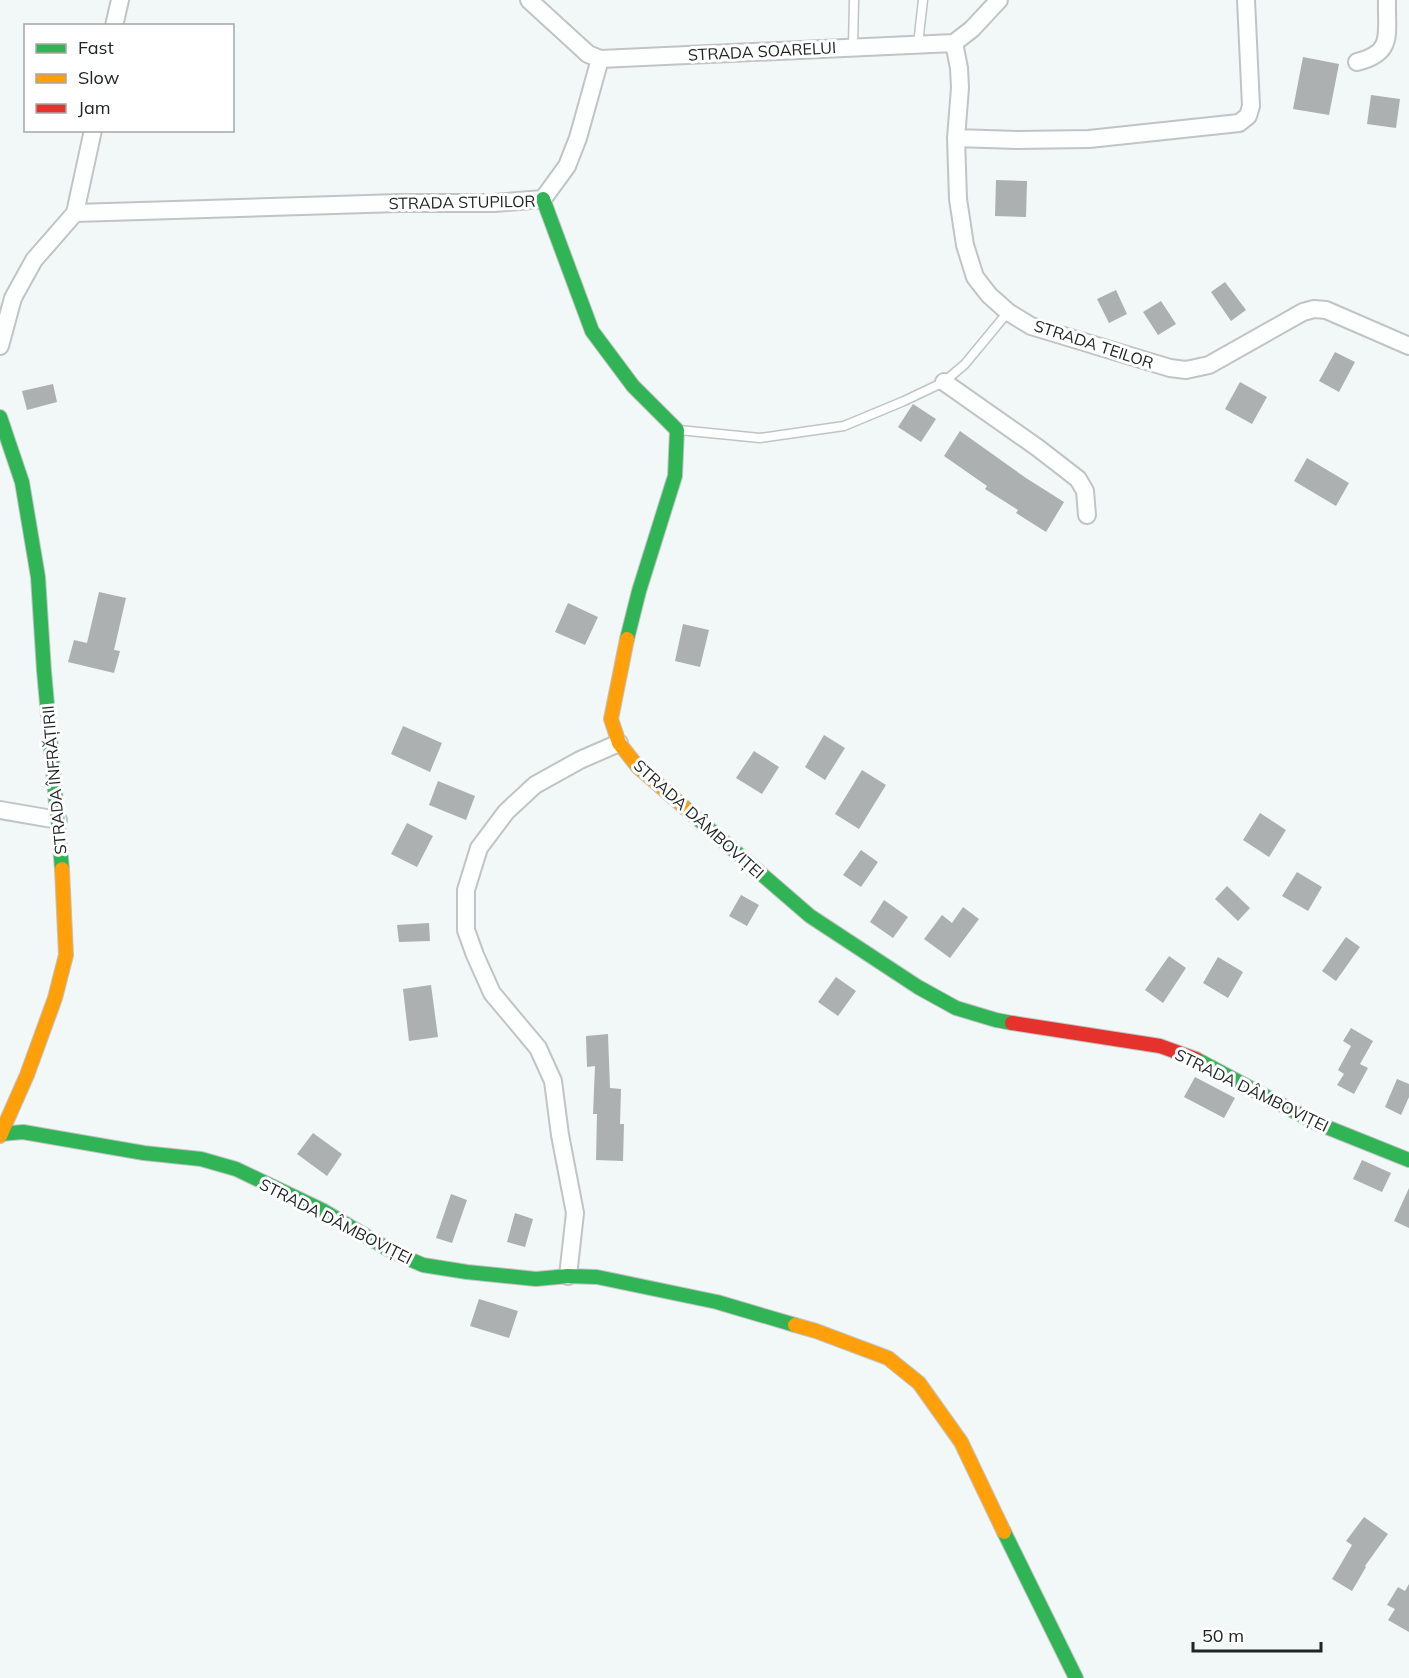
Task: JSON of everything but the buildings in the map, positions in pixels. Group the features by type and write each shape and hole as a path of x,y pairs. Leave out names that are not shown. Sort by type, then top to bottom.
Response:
{"street":[{"path":"114,24 120,0"},
{"path":"529,0 588,54 600,59 578,138 567,166 543,199"},
{"path":"954,43 972,29 999,0"},
{"path":"956,138 1089,139 1239,123 1248,116 1251,106 1246,0"},
{"path":"1357,62 1371,59 1380,52 1386,42 1386,0"},
{"name":"STRADA SOARELUI","path":"600,59 954,43"},
{"name":"STRADA TEILOR","path":"954,43 960,88 956,138 958,199 965,245 975,277 989,295 1008,312 1031,326 1170,368 1186,370 1209,365 1303,312 1314,309 1326,310 1409,346"},
{"path":"0,346 13,298 34,260 75,213 93,132"},
{"name":"STRADA STUPILOR","path":"75,213 399,203 494,203 543,199 592,331 633,386 677,430"},
{"path":"944,382 1078,479 1085,490 1087,515"},
{"name":"STRADA ÎNFRĂȚIRII","path":"0,417 22,482 38,577 44,671 64,889 66,955 55,998 27,1075 0,1135"},
{"path":"568,1276 575,1213 553,1081 538,1048 492,993 466,930 466,890 480,848 506,812 535,785 580,760 619,743 611,719 620,669 639,591 675,476 677,430"},
{"name":"STRADA DÂMBOVIȚEI","path":"619,743 638,767 810,916 918,987 956,1008 996,1020 1161,1046 1196,1059 1314,1122 1409,1160"},
{"path":"0,810 58,820"},
{"name":"STRADA DÂMBOVIȚEI","path":"0,1135 23,1132 144,1153 201,1159 236,1170 322,1210 393,1252 423,1265 536,1279 568,1276 597,1277 717,1302 816,1331 888,1358 919,1383 961,1442 1076,1678"}],"lane":[{"path":"853,47 854,0"},
{"path":"918,44 923,0"},
{"path":"677,430 760,438 844,426 944,382 965,363 1008,312"}],"traffic: fast":[{"path":"543,199 592,331 633,386 677,430 675,476 639,591 627,639"},
{"path":"0,417 22,482 38,577 62,869"},
{"path":"684,807 810,916 918,987 956,1008 1012,1023"},
{"path":"1196,1059 1314,1122 1409,1160"},
{"path":"0,1134 23,1132 144,1153 201,1159 236,1169 322,1210 393,1252 423,1265 536,1279 568,1276 597,1277 717,1302 795,1325"},
{"path":"1004,1532 1076,1678"}],"traffic: slow":[{"path":"627,639 611,719 619,743 638,767 684,807"},
{"path":"0,1136 27,1075 55,998 66,955 62,869"},
{"path":"795,1325 888,1358 919,1383 961,1442 1004,1532"}],"traffic: jam":[{"path":"1012,1023 1160,1046 1196,1059"}]}
